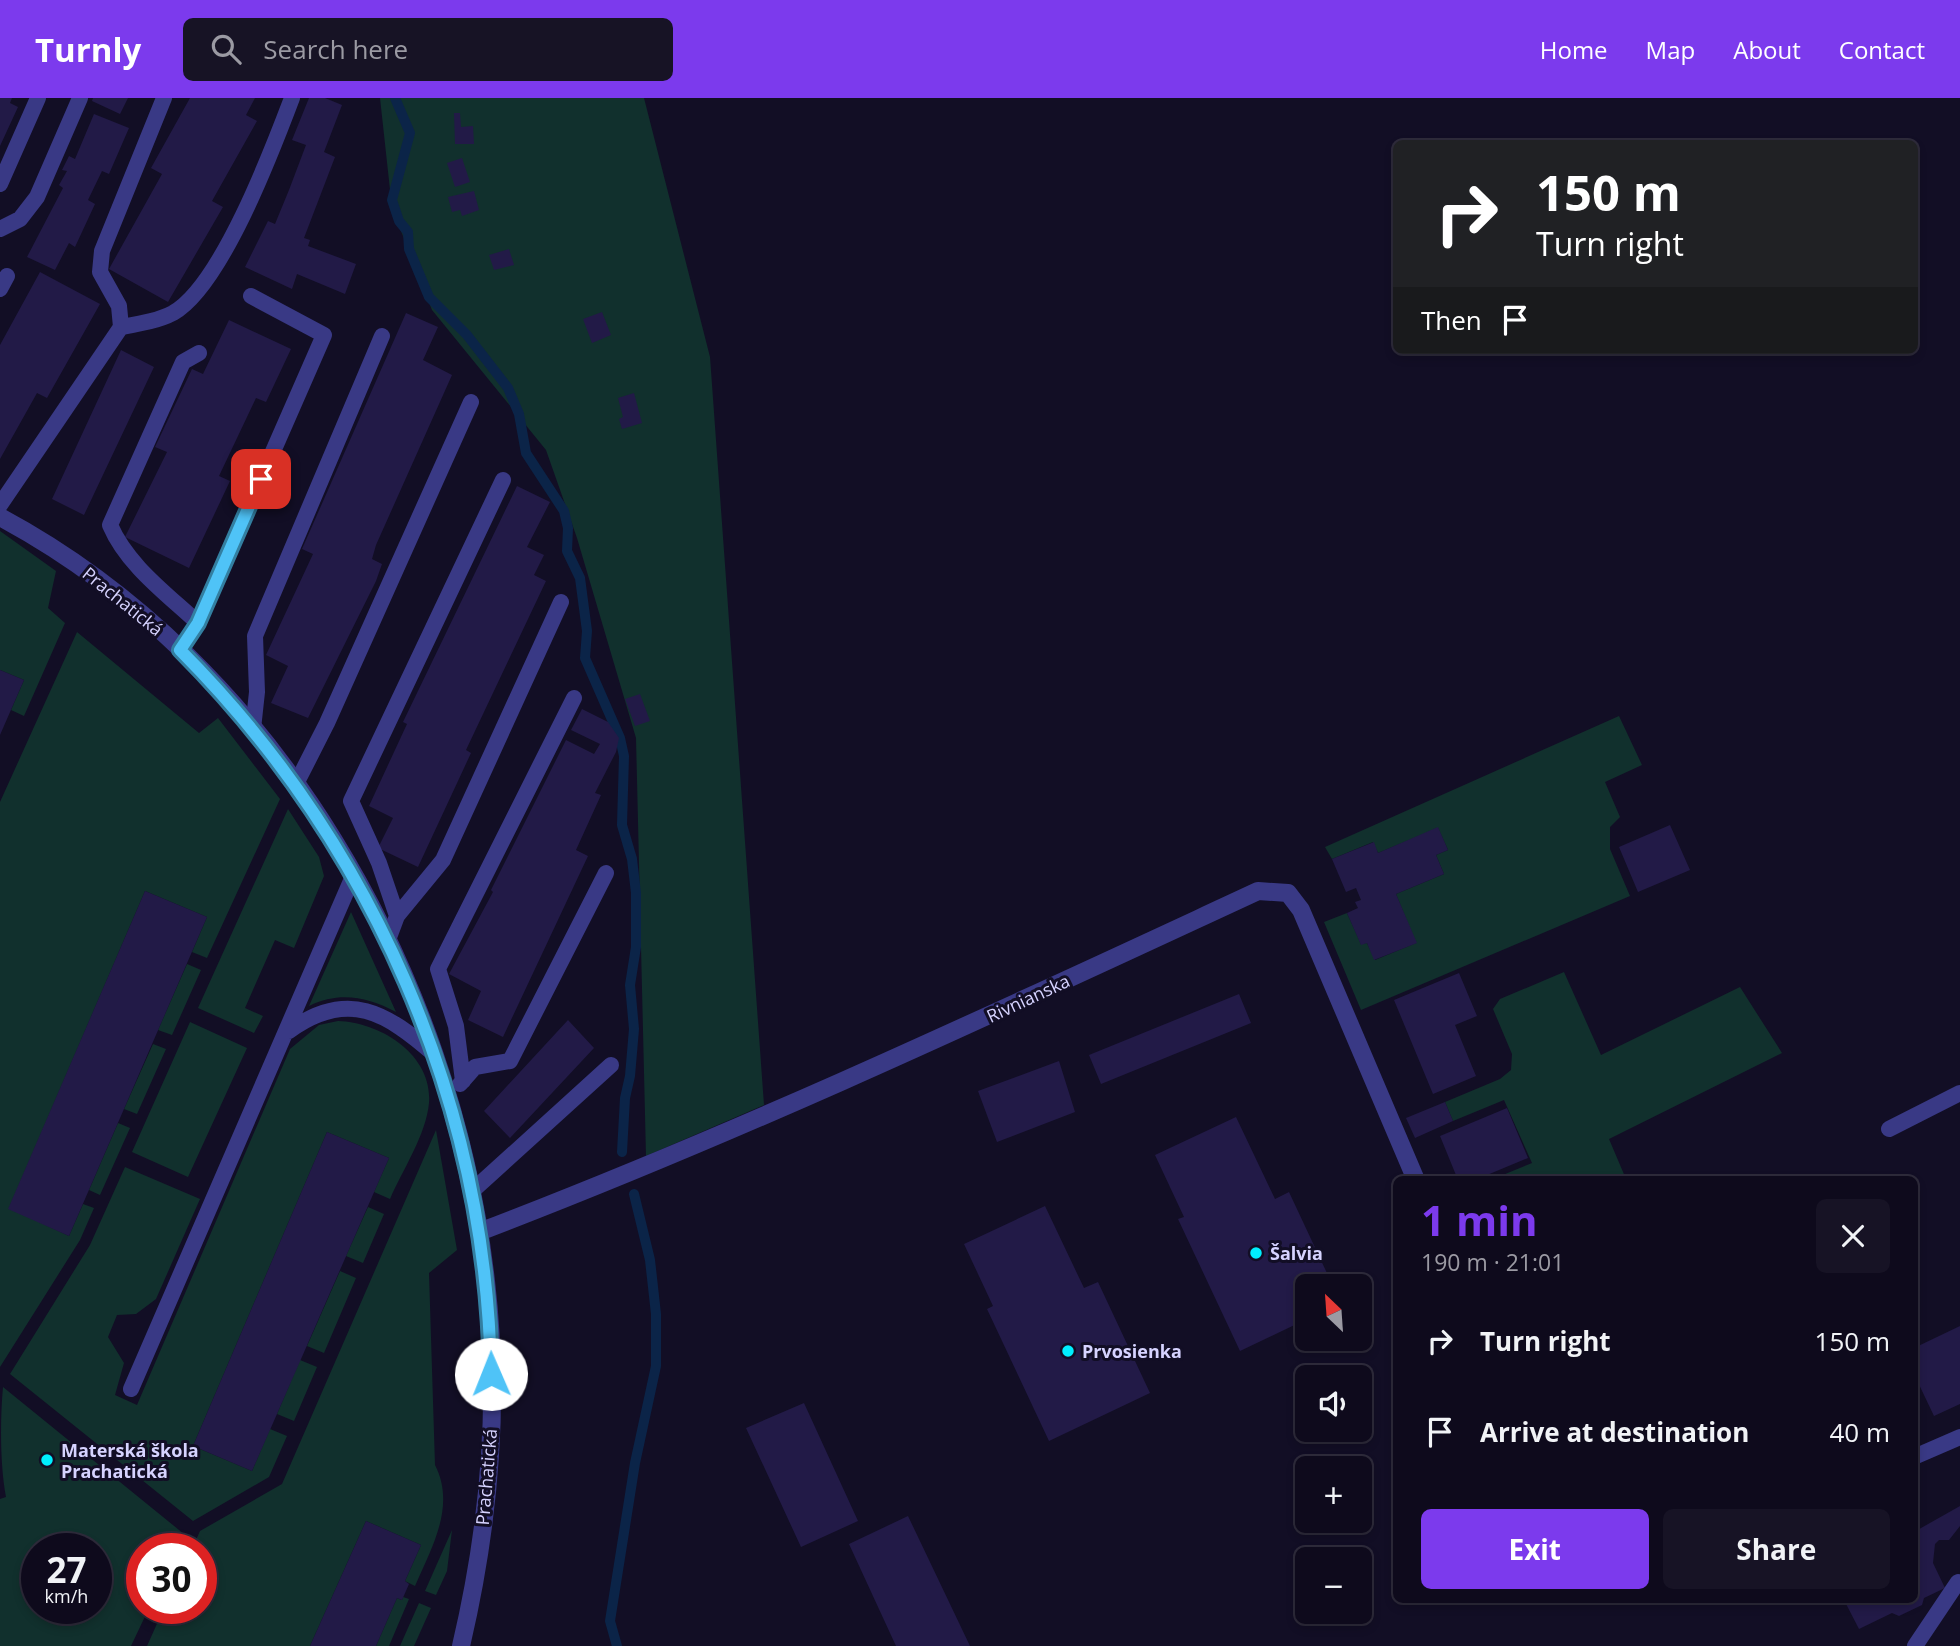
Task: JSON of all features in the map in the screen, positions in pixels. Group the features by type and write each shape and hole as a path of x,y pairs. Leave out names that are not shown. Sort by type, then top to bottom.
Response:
{"street":[{"name":"Prachatická","path":"0,517 68,556 144,615 253,729 296,784 354,874 388,940 435,1055 449,1096 479,1231 490,1334 490,1446 478,1562 461,1646"},
{"name":"Rivnianska","path":"479,1231 647,1167 886,1063 1258,891 1288,893 1301,909 1414,1176"}],"lane":[{"path":"0,184 38,98"},
{"path":"0,229 20,219 37,197 80,98"},
{"path":"0,505 121,327 119,306 100,272 102,251 164,98"},
{"path":"121,327 173,313 196,295 226,246 269,157 292,98"},
{"path":"180,650 198,623 324,335 251,296"},
{"path":"253,729 257,692 255,636 382,336"},
{"path":"198,623 126,553 110,525 183,362 199,353"},
{"path":"296,784 327,723 471,402"},
{"path":"397,916 379,863 351,801 503,480"},
{"path":"388,940 397,916 443,860 561,602"},
{"path":"463,1081 456,1026 438,969 574,698"},
{"path":"449,1096 475,1067 510,1061 606,873"},
{"path":"131,1389 288,1032 354,874"},
{"path":"288,1032 323,1011 357,1008 393,1021 435,1055"},
{"path":"471,1192 611,1065"},
{"path":"1889,1129 1960,1093"},
{"path":"1918,1455 1960,1437"},
{"path":"1914,1646 1958,1582"}],"green space":[{"path":"380,98 644,98 710,357 764,1105 646,1156 636,738 577,538 546,450 432,310 392,208"},
{"path":"0,531 56,571 48,608 65,623 24,716 11,710 24,680 0,670"},
{"path":"77,632 199,733 218,718 280,799 207,958 192,952 207,917 145,891 9,1208 69,1236 83,1204 94,1208 80,1240 0,1367 0,802"},
{"path":"1619,716 1642,765 1605,782 1620,817 1610,827 1610,849 1630,896 1361,1010 1324,922 1347,913 1361,944 1367,943 1375,960 1416,943 1396,894 1444,874 1436,855 1448,850 1438,828 1378,853 1373,842 1332,859 1325,847"},
{"path":"288,809 319,857 324,876 294,948 275,940 245,1008 263,1016 254,1033 198,1008"},
{"path":"351,912 396,1012 375,1003 343,997 309,1006"},
{"path":"187,964 201,970 172,1035 158,1030"},
{"path":"1564,972 1601,1055 1740,987 1782,1053 1609,1139 1625,1176 1500,1176 1532,1163 1504,1100 1453,1121 1445,1102 1500,1079 1511,1070 1512,1054 1493,1009 1500,999"},
{"path":"338,1021 370,1027 386,1034 413,1056 428,1085 427,1115 413,1152 390,1199 374,1192 389,1158 327,1132 193,1446 252,1471 270,1429 287,1436 269,1477 193,1521 10,1374 90,1245 125,1167 200,1199 156,1299 136,1314 117,1315 108,1337 124,1363 115,1395 137,1405 290,1049 319,1025"},
{"path":"190,1022 247,1048 188,1177 132,1152"},
{"path":"153,1044 166,1049 137,1114 124,1109"},
{"path":"118,1123 130,1128 100,1195 89,1190"},
{"path":"436,1130 457,1250 429,1273 435,1465 443,1496 439,1526 415,1586 405,1581 421,1545 366,1521 310,1646 147,1646 157,1624 217,1624 217,1533 199,1533 200,1531 282,1484"},
{"path":"368,1207 384,1214 363,1263 346,1256"},
{"path":"340,1271 356,1278 324,1353 307,1346"},
{"path":"300,1360 317,1367 294,1421 277,1414"},
{"name":"Materská škola Prachatická","path":"3,1387 183,1533 126,1533 126,1624 141,1624 131,1646 0,1646 0,1499 6,1497 1,1428"},
{"path":"452,1530 447,1571 436,1595 425,1591"},
{"path":"403,1597 409,1599 389,1646 376,1646 397,1598 402,1600"},
{"path":"419,1603 431,1608 414,1646 400,1646"}],"building":[{"path":"0,98 12,98 10,103 18,107 0,146"},
{"path":"93,98 128,98 120,114 92,101"},
{"path":"190,98 255,98 246,115 257,121 212,201 223,207 168,302 109,269 162,174 151,168"},
{"path":"309,98 325,98 342,105 324,152 335,157 304,238 310,240 308,246 356,264 345,294 297,274 292,289 245,267 268,221 275,224 289,190 306,145 292,140"},
{"path":"454,113 460,113 461,127 473,126 474,144 455,144"},
{"path":"94,114 129,128 109,174 102,171 88,200 95,204 75,247 69,243 55,270 27,257 63,188 59,185 67,171 62,170 69,156 75,159"},
{"path":"462,158 470,182 455,187 447,163"},
{"path":"474,191 479,210 462,216 460,210 452,212 448,197"},
{"path":"509,249 514,265 494,270 489,255"},
{"path":"40,272 100,304 47,398 37,393 0,459 0,345"},
{"path":"602,312 611,335 592,343 583,319"},
{"path":"406,313 438,327 423,360 452,375 376,545 372,559 382,564 376,581 308,718 271,703 288,666 266,655 313,554 302,549"},
{"path":"229,320 291,349 266,402 256,398 219,476 230,481 189,568 125,537 167,452 155,447 192,369 203,374"},
{"path":"121,350 154,367 84,515 52,499"},
{"path":"634,393 642,423 622,429 619,419 623,417 618,398"},
{"path":"517,486 550,502 527,547 544,555 534,575 546,581 466,750 471,753 418,867 378,848 393,818 369,806 407,724 403,722"},
{"path":"0,670 24,680 0,735"},
{"path":"640,694 650,721 635,726 625,699"},
{"path":"582,709 608,722 619,738 616,752 595,793 601,795 576,850 588,856 503,1037 468,1020 481,991 449,974 493,892 491,890 566,740 594,754 600,744 571,730"},
{"path":"1670,825 1690,870 1638,892 1619,847"},
{"path":"1438,827 1448,850 1436,855 1444,874 1396,894 1417,943 1374,960 1367,943 1361,945 1347,913 1358,908 1355,902 1361,900 1356,888 1346,892 1332,859 1374,842 1378,853"},
{"path":"145,891 207,917 69,1236 8,1209"},
{"path":"1459,973 1477,1016 1455,1025 1476,1076 1433,1094 1394,1000"},
{"path":"1239,994 1251,1023 1101,1084 1089,1055"},
{"path":"568,1020 594,1048 510,1138 484,1111"},
{"path":"1059,1061 1075,1112 997,1142 978,1091"},
{"path":"1445,1102 1453,1121 1415,1138 1406,1118"},
{"path":"1507,1108 1528,1158 1485,1176 1456,1176 1440,1136"},
{"name":"Šalvia","path":"1236,1117 1275,1199 1289,1192 1327,1274 1295,1274 1295,1325 1240,1351 1178,1219 1184,1217 1155,1155"},
{"path":"327,1132 389,1158 252,1471 193,1446"},
{"name":"Prvosienka","path":"1045,1206 1084,1288 1098,1282 1150,1393 1049,1441 987,1309 993,1306 964,1244"},
{"path":"1960,1326 1960,1404 1934,1416 1918,1382 1918,1346"},
{"path":"804,1403 858,1521 801,1547 746,1428"},
{"path":"1960,1506 1960,1526 1949,1540 1939,1540 1935,1544 1933,1563 1945,1588 1924,1598 1922,1605 1899,1616 1892,1613 1859,1629 1846,1603 1918,1603 1918,1530"},
{"path":"908,1516 970,1646 896,1646 849,1544"},
{"path":"366,1521 421,1545 405,1581 409,1584 402,1600 397,1598 376,1646 310,1646"}],"waterway":[{"path":"395,98 410,133 392,200 399,221 408,232 409,249 429,297 467,335 508,388 519,414 526,453 564,511 568,528 567,551 580,578 587,631 585,658 620,738 624,756 622,825 632,859 636,893 636,947 630,985 634,1029 630,1076 625,1098 622,1152"},
{"path":"617,1646 610,1621 635,1463 656,1366 656,1314 650,1260 634,1194"}],"place":[{"name":"Šalvia","path":"1256,1253"},
{"name":"Prvosienka","path":"1068,1351"},
{"name":"Materská škola Prachatická","path":"47,1460"}],"route":[{"path":"261,479 198,623 180,650 231,703 296,784 354,874 399,964 435,1055 458,1131 479,1231 486,1281 491,1374"}]}
